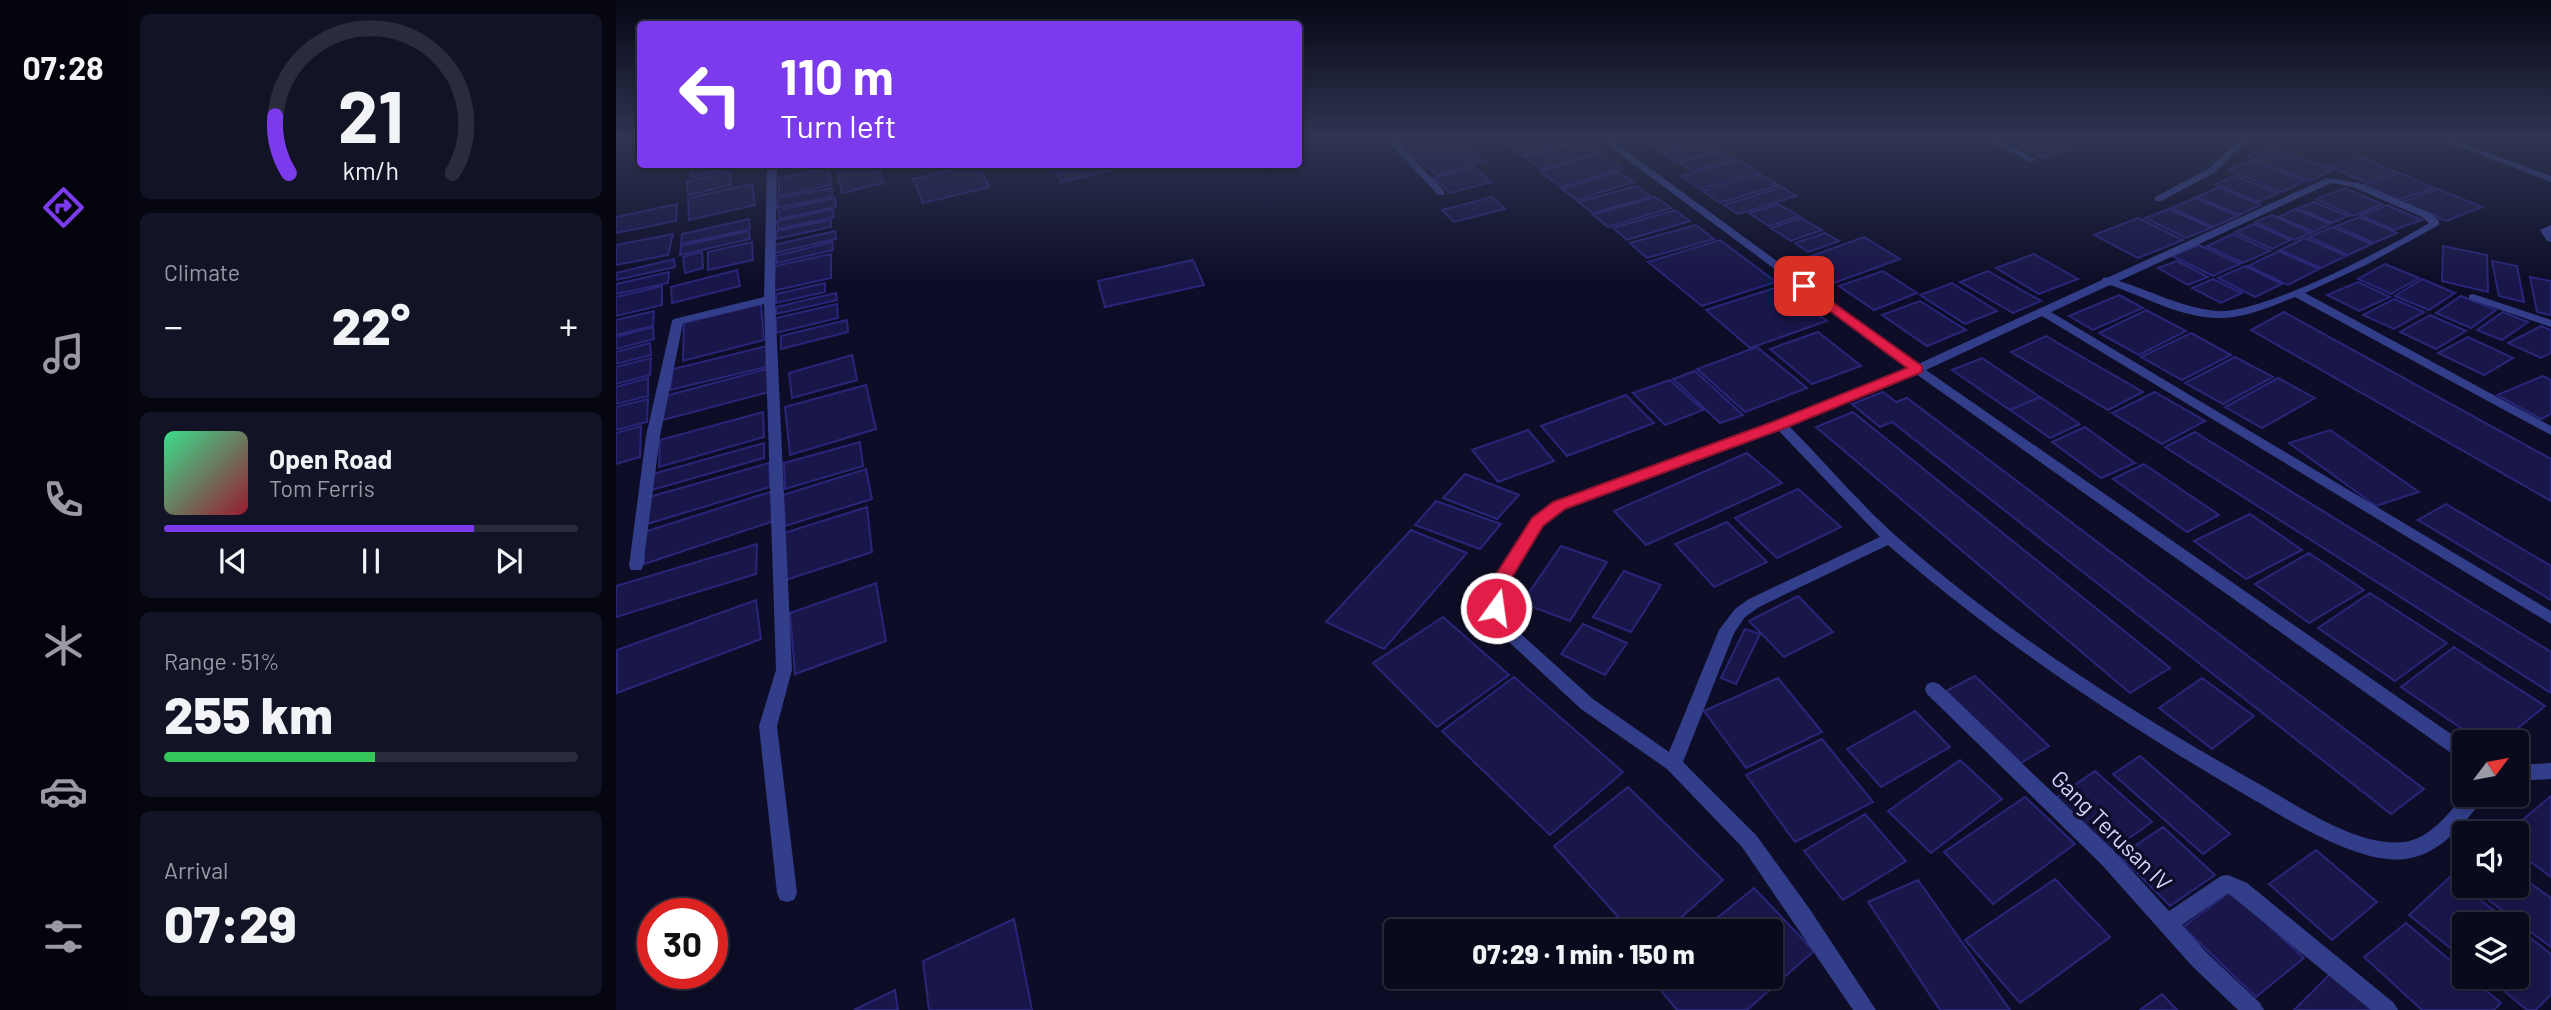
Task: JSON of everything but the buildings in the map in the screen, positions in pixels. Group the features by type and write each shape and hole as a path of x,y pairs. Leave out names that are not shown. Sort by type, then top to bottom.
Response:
{"street":[{"path":"772,184 769,299 785,670 768,726 787,893"},
{"path":"1433,184 1441,192"},
{"path":"1665,184 1917,369 2452,745"},
{"path":"2158,199 2187,184"},
{"path":"1865,1010 1749,841 1673,764 1587,704 1517,639 1496,608 1497,586 1538,522 1559,506 1780,425 1917,369 2321,184"},
{"path":"2107,280 2221,315 2236,314 2297,293 2435,223 2433,219 2351,184"},
{"path":"2551,228 2545,230 2551,239"},
{"path":"2297,293 2551,431"},
{"path":"2473,297 2551,324"},
{"path":"636,566 653,436 678,321 769,299"},
{"path":"2044,312 2551,618"},
{"path":"1780,425 1891,538 1993,621 2113,706 2312,823 2364,845 2404,851 2434,841 2465,807"},
{"path":"1673,764 1727,630 1740,613 1754,603 1891,538"},
{"name":"Gang Terusan IV","path":"1933,689 2109,859 2169,922 2199,959 2253,1010"},
{"path":"2529,772 2551,771"},
{"path":"2169,922 2221,884 2228,884 2240,889 2387,1010"}],"route":[{"path":"1496,608 1497,586 1538,522 1559,506 1780,425 1917,369 1804,286"}]}
